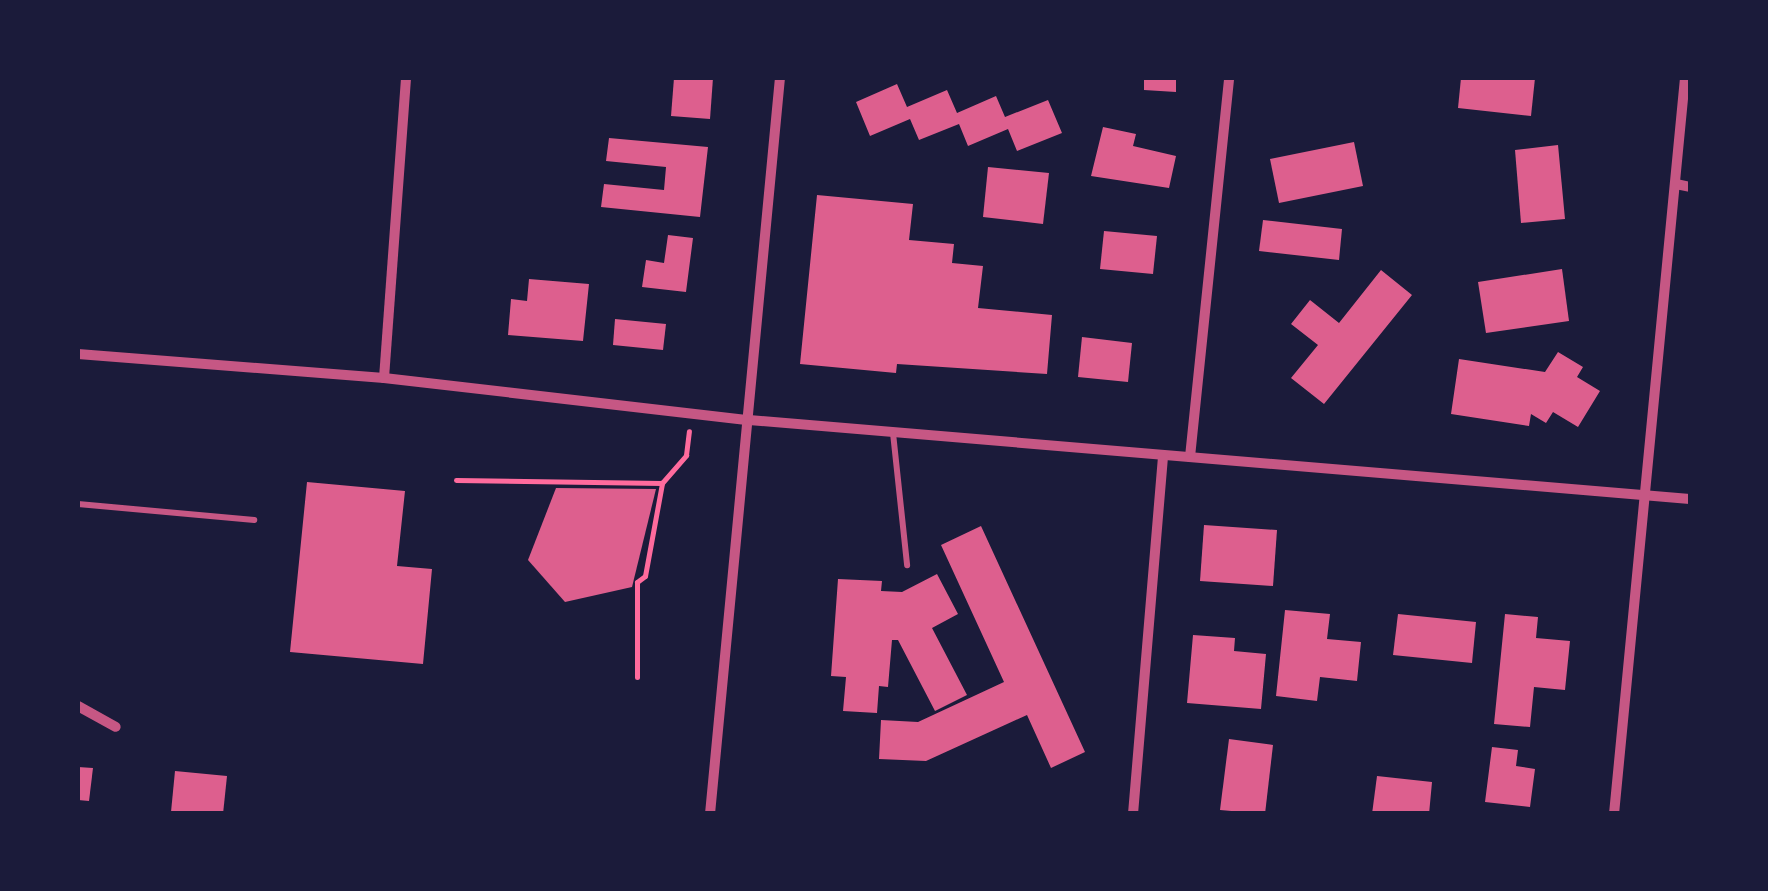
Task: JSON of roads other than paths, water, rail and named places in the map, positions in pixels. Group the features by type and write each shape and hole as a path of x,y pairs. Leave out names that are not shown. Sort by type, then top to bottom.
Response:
{"street":[{"path":"384,378 406,78"},
{"path":"710,814 780,78"},
{"path":"1190,457 1229,78"},
{"path":"1614,814 1686,78"},
{"path":"1676,184 1690,186"},
{"path":"78,354 384,378 749,420 1690,499"},
{"path":"1133,814 1163,455"},
{"path":"78,706 116,727"}],"lane":[{"path":"892,432 907,565"},
{"path":"78,504 254,520"}]}
